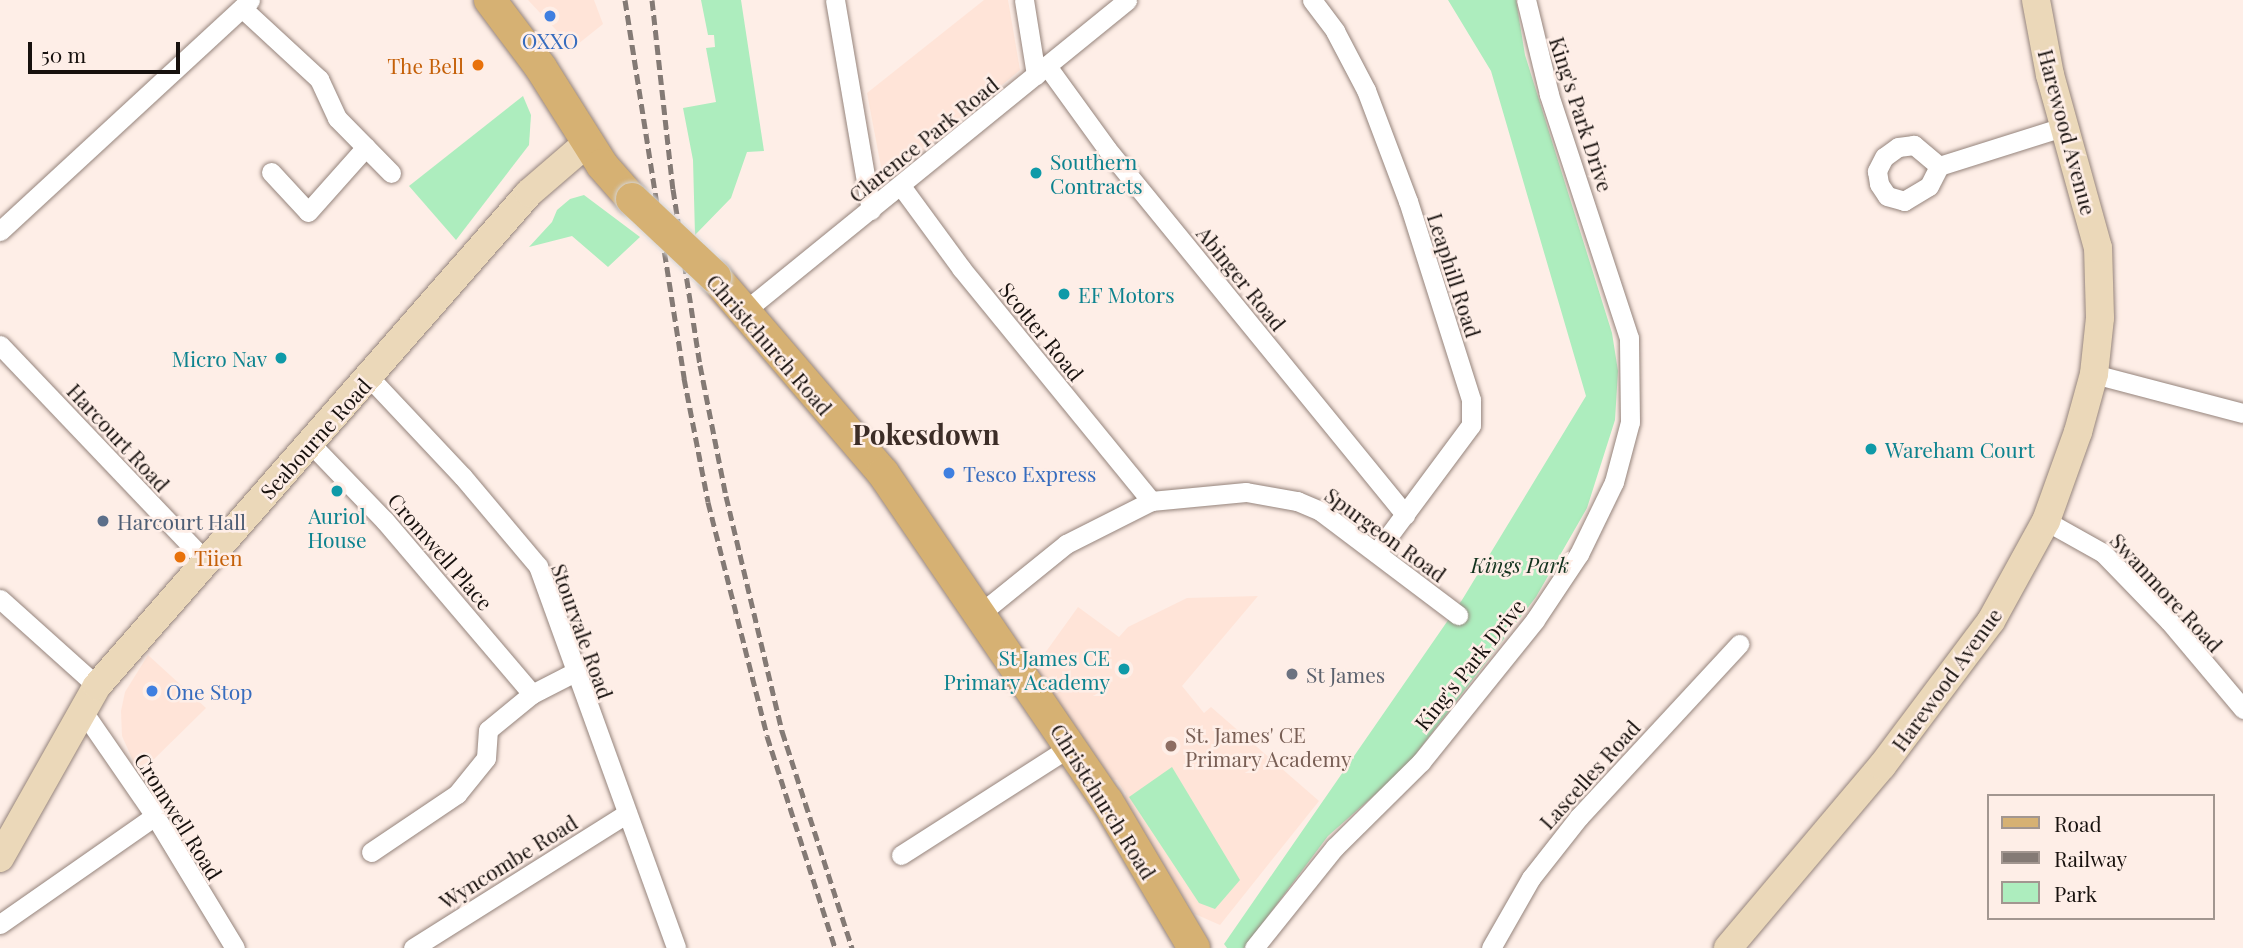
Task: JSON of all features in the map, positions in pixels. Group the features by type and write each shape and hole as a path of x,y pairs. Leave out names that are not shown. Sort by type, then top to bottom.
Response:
{"main road":[{"name":"Christchurch Road","path":"490,0 541,68 587,143 632,199 746,310 883,473 982,612 1070,747 1194,948"}],"street":[{"path":"835,0 871,210"},
{"path":"1024,0 1042,71"},
{"name":"Clarence Park Road","path":"746,310 1126,0"},
{"name":"Leaphill Road","path":"1311,0 1335,31 1366,90 1471,400 1471,425 1376,553"},
{"name":"King's Park Drive","path":"1254,948 1335,848 1421,762 1535,620 1579,554 1614,482 1630,422 1629,338 1549,94 1526,0"},
{"name":"Harewood Avenue","path":"1728,948 1882,766 1991,621 2046,521 2094,374 2100,318 2098,248 2036,0"},
{"path":"0,231 246,4 318,79 337,118 391,173"},
{"name":"Abinger Road","path":"1042,71 1405,515"},
{"path":"1939,166 2066,126"},
{"name":"Seabourne Road","path":"0,858 97,685 529,193 587,143"},
{"path":"271,172 308,212 366,147"},
{"name":"Scotter Road","path":"901,186 1151,500"},
{"name":"Harcourt Road","path":"0,345 205,561"},
{"path":"2094,374 2243,413"},
{"name":"Stourvale Road","path":"369,377 463,477 538,566 573,673 676,948"},
{"name":"Cromwell Place","path":"310,443 385,521 532,694"},
{"name":"Spurgeon Road","path":"982,612 1066,544 1151,500 1246,492 1297,501 1320,511 1458,615"},
{"name":"Swanmore Road","path":"2046,521 2103,552 2169,621 2243,709"},
{"path":"0,599 97,685"},
{"name":"Lascelles Road","path":"1491,948 1531,878 1578,817 1739,644"},
{"path":"370,852 457,794 486,758 488,730 532,694 573,673"},
{"name":"Cromwell Road","path":"82,710 155,816 235,948"},
{"path":"901,855 1070,747"},
{"name":"Wyncombe Road","path":"413,948 627,813"},
{"path":"0,924 155,816"}],"shaded area":[{"path":"528,0 594,0 603,24 573,48"},
{"path":"984,0 1008,0 1020,70 898,171 882,172 867,93"},
{"name":"St. James' CE Primary Academy","path":"1258,596 1182,686 1204,713 1211,707 1319,801 1220,925 1195,914 1123,803 1126,794 1117,780 1108,779 1035,667 1078,607 1119,637 1128,627 1187,598"},
{"path":"148,655 206,708 139,774 122,736 121,711 125,692"}],"green space":[{"path":"701,0 741,0 764,151 747,152 731,198 695,235 693,160 683,108 716,102 706,48 715,47 714,35 708,35"},
{"name":"Kings Park","path":"1448,0 1516,0 1525,55 1612,333 1618,371 1615,420 1587,508 1536,597 1405,768 1328,836 1244,948 1227,948 1224,944 1462,600 1586,396 1491,71"},
{"path":"523,96 531,115 529,145 456,240 409,186"},
{"path":"584,195 640,237 608,267 572,236 529,247 552,222 557,210 570,199"},
{"path":"1172,767 1240,880 1215,909 1199,903 1129,797"}],"railway":[{"path":"625,0 684,378 708,502 767,736 835,948"},
{"path":"652,0 673,189 700,365 726,496 782,731 852,948"}],"place":[{"name":"OXXO","path":"550,16"},
{"name":"The Bell","path":"478,65"},
{"name":"Southern Contracts","path":"1036,173"},
{"name":"EF Motors","path":"1064,294"},
{"name":"Micro Nav","path":"281,358"},
{"name":"Wareham Court","path":"1871,449"},
{"name":"Tesco Express","path":"949,473"},
{"name":"Auriol House","path":"337,491"},
{"name":"Harcourt Hall","path":"103,521"},
{"name":"Tiien","path":"180,557"},
{"name":"St James CE Primary Academy","path":"1124,669"},
{"name":"St James","path":"1292,674"},
{"name":"One Stop","path":"152,691"},
{"name":"St. James' CE Primary Academy","path":"1171,746"}],"district":[{"name":"Pokesdown","path":"926,434"}]}
